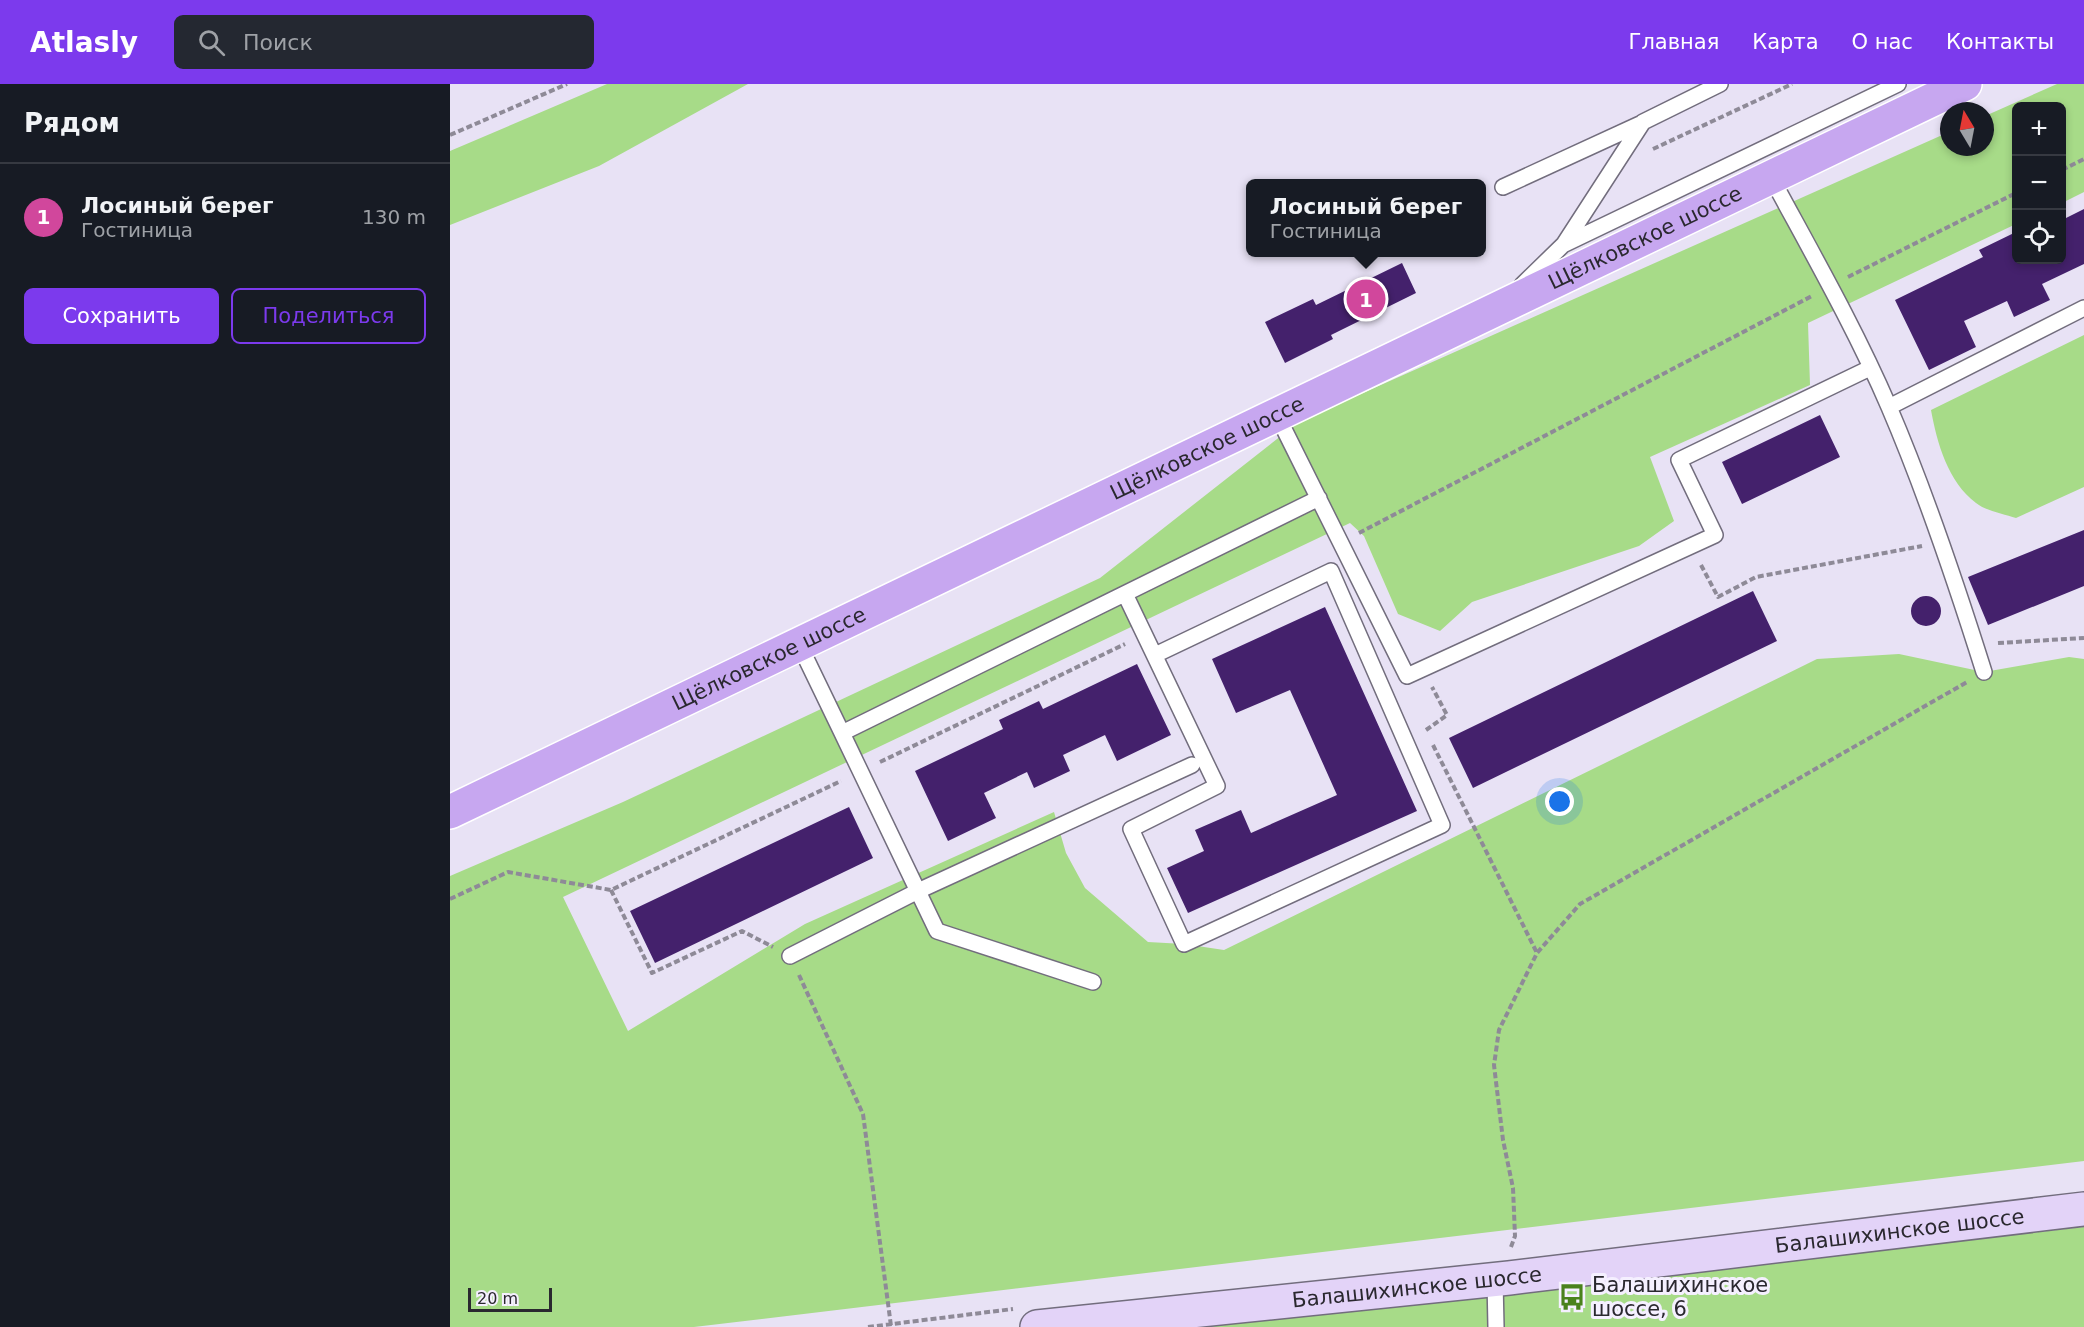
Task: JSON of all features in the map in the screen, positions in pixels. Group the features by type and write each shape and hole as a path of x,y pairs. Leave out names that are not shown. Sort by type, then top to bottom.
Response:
{"main road":[{"name":"Щёлковское шоссе","path":"450,812 1965,84"},
{"name":"Балашихинское шоссе","path":"1037,1327 1495,1280 2084,1209"}],"lane":[{"path":"1503,187 1720,84"},
{"path":"1563,245 1898,84"},
{"path":"1498,308 1563,245 1642,122"},
{"path":"1771,177 1830,286 1889,407 1941,543 1983,672"},
{"path":"1889,407 2084,308"},
{"path":"1277,415 1407,676 1715,535 1679,460 1870,368"},
{"path":"842,732 1319,498"},
{"path":"1125,594 1217,786 1131,829 1184,944 1442,825 1331,571 1155,656"},
{"path":"799,644 937,931 1093,982"},
{"path":"790,956 918,891 1192,765"},
{"path":"1495,1280 1496,1327"}],"path":[{"path":"450,135 567,84"},
{"path":"1614,167 1792,84"},
{"path":"2066,168 2084,159"},
{"path":"1691,546 1718,597 1756,578 1941,543"},
{"path":"1975,645 2084,638"},
{"path":"1423,669 1447,715 1425,728 1537,953"},
{"path":"1511,1245 1515,1236 1513,1188 1503,1140 1494,1065 1499,1030 1537,953 1580,904 1983,672"},
{"path":"450,899 508,872 611,890 652,974 742,931 790,956 863,1114 891,1326 868,1327"}],"green space":[{"path":"607,84 748,84 599,166 450,225 450,151"},
{"path":"2057,84 2084,84 2084,192 2066,201 2066,102 2016,102"},
{"path":"2012,104 2012,226 1808,323 1810,385 1650,457 1674,521 1639,546 1472,602 1440,631 1398,614 1364,536 1350,523 563,897 628,1031 805,924 1054,812 1066,853 1085,888 1148,942 1224,950 1817,659 1899,654 1984,672 2069,657 2084,659 2084,1161 694,1327 450,1327 450,876 623,802 1100,578 1300,421 1940,136 1940,156 1994,156 1994,112"},
{"path":"2084,335 2084,487 2016,518 1980,506 1966,494 1951,473 1940,448 1931,410"},
{"path":"2084,1227 2084,1327 1174,1327"}],"building":[{"path":"2084,209 2084,264 2042,284 2050,300 2014,317 2007,301 1964,321 1976,347 1929,370 1895,300 1983,257 1979,250 2012,234 2012,264 2066,264 2066,218"},
{"path":"1402,263 1416,293 1331,335 1333,339 1285,363 1265,322 1313,299 1316,305"},
{"path":"1820,415 1840,457 1742,504 1722,462"},
{"path":"2084,530 2084,586 1988,625 1968,577"},
{"path":"1753,591 1777,641 1473,788 1449,738"},
{"path":"1926,596 1932,597 1940,605 1940,617 1932,625 1926,626 1920,625 1912,617 1911,611 1912,605 1920,597"},
{"path":"1325,607 1417,811 1188,913 1167,868 1204,851 1195,830 1241,810 1251,833 1337,795 1290,690 1236,713 1212,659"},
{"path":"1137,664 1171,735 1117,761 1105,735 1063,755 1070,771 1034,788 1027,772 984,793 996,818 948,841 915,771 1003,729 999,720 1039,701 1043,709"},
{"path":"849,807 873,858 655,963 630,911"}],"place":[{"name":"Лосиный берег","path":"1366,299"},
{"name":"Балашихинское шоссе, 6","path":"1572,1297"}]}
